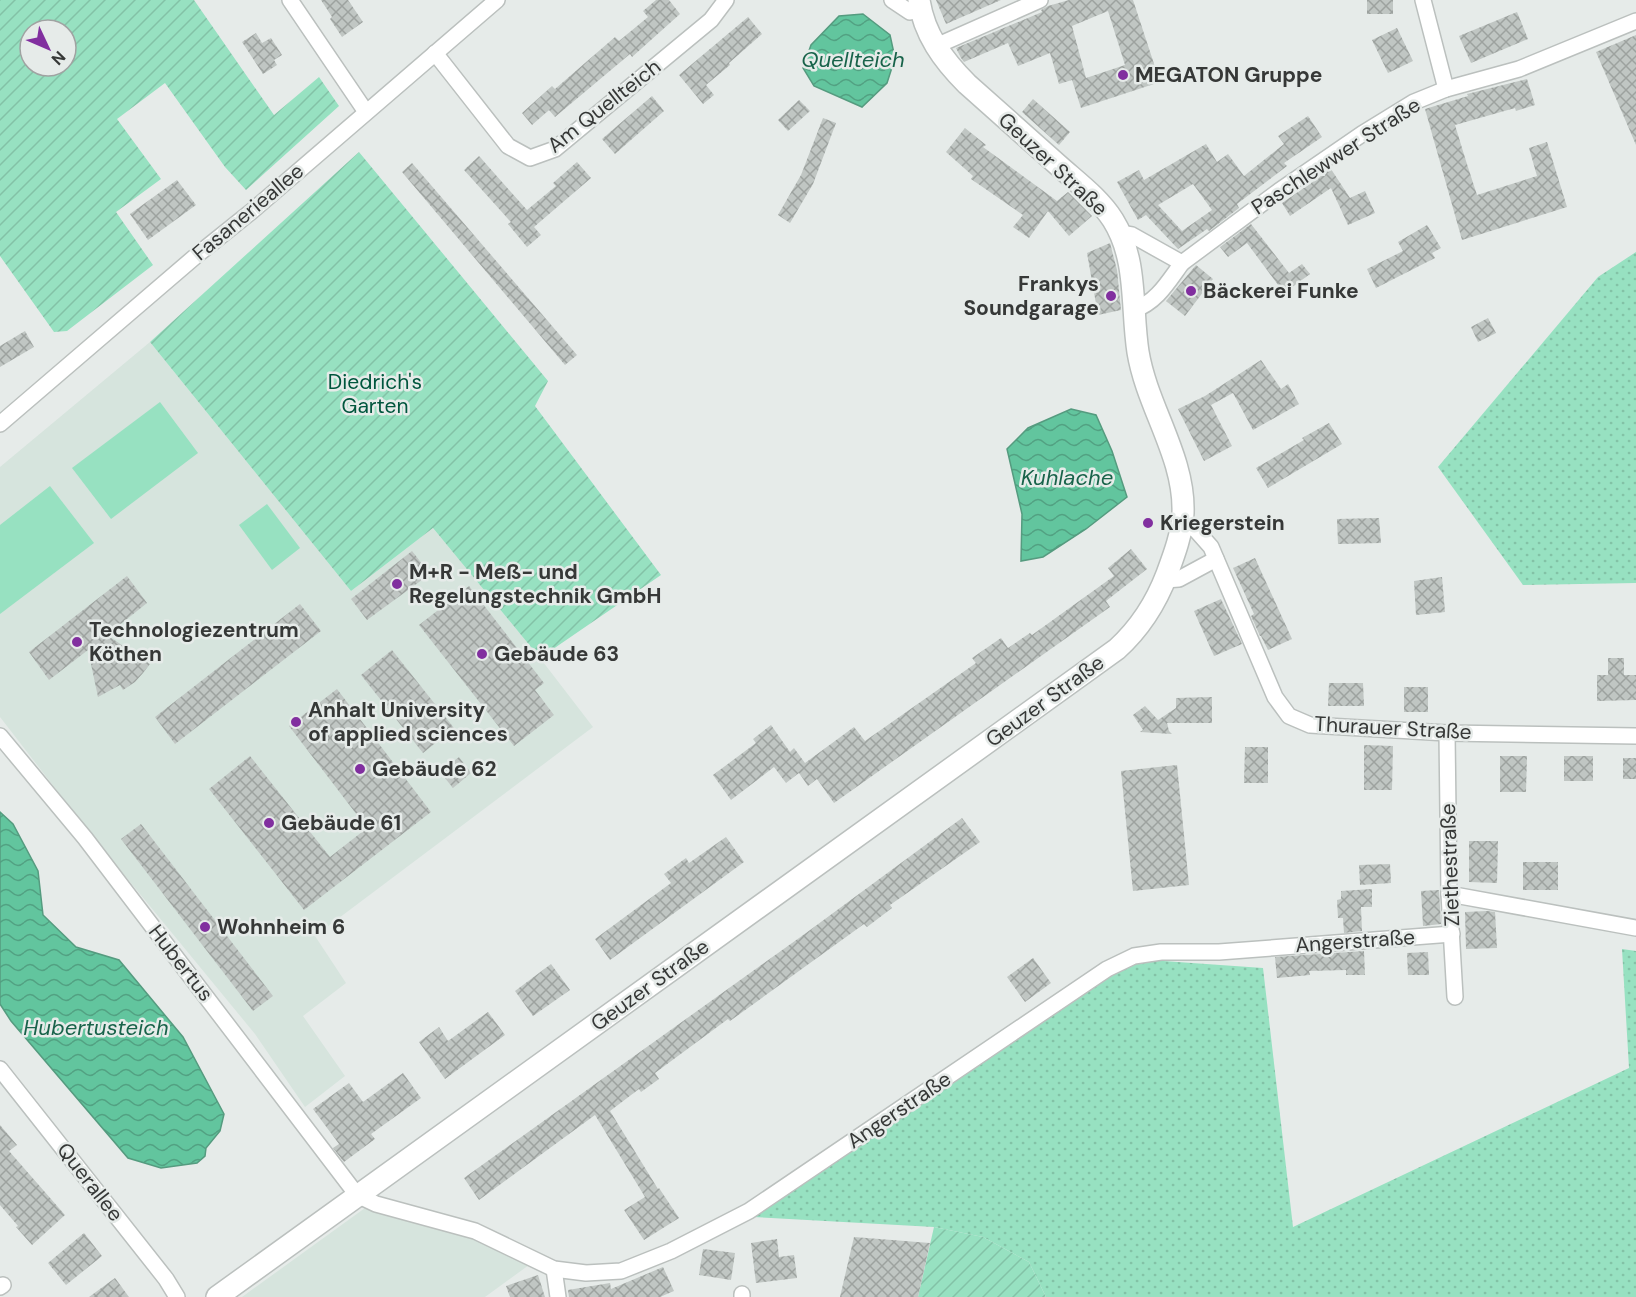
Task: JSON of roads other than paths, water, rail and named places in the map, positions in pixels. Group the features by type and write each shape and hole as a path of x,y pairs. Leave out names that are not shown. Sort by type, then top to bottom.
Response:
{"main road":[{"name":"Geuzer Straße","path":"217,1297 1117,649 1133,634 1145,618 1165,580 1178,541 1182,491 1171,449 1143,374 1138,351 1129,261 1120,233 1111,218 1089,192 966,84 950,67 936,46 920,5"}],"street":[{"path":"290,0 366,112"},
{"name":"Fasanerieallee","path":"0,424 497,0"},
{"name":"Am Quellteich","path":"435,53 508,146 530,158 555,149 711,20 726,0"},
{"path":"892,0 910,12 920,5"},
{"path":"936,46 1040,0"},
{"path":"1424,0 1446,89"},
{"name":"Paschlewwer Straße","path":"1134,310 1146,306 1159,294 1182,263 1279,191 1362,134 1414,102 1446,89 1519,69 1636,21"},
{"path":"1120,233 1132,235 1182,263"},
{"name":"Thurauer Straße","path":"1181,526 1195,530 1204,537 1216,559 1275,698 1289,716 1310,725 1447,733 1636,736"},
{"path":"1165,580 1179,579 1216,559"},
{"name":"Ziethestraße","path":"1447,733 1449,894 1455,997"},
{"name":"Hubertus","path":"0,736 85,838 357,1195"},
{"path":"1449,894 1636,928"},
{"name":"Angerstraße","path":"357,1195 376,1204 475,1231 554,1269 586,1273 621,1271 671,1251 767,1199 1107,969 1134,956 1161,952 1219,952 1452,934"},
{"name":"Querallee","path":"0,1069 166,1279 177,1297"},
{"path":"554,1269 558,1297"}],"water":[{"name":"Quellteich","path":"863,14 890,35 895,58 887,83 862,107 814,86 803,68 811,45 839,16"},
{"name":"Kuhlache","path":"1071,409 1096,415 1112,451 1127,497 1086,529 1043,557 1021,561 1022,514 1007,449 1028,428"},
{"name":"Hubertusteich","path":"0,812 13,824 38,871 43,915 76,947 119,960 183,1037 224,1114 220,1131 206,1148 205,1156 197,1163 161,1168 128,1158 11,1021 0,1004"}],"place":[{"name":"MEGATON Gruppe","path":"1123,75"},
{"name":"Bäckerei Funke","path":"1191,291"},
{"name":"Frankys Soundgarage","path":"1111,296"},
{"name":"Kriegerstein","path":"1148,523"},
{"name":"M+R - Meß- und Regelungstechnik GmbH","path":"397,584"},
{"name":"Technologiezentrum Köthen","path":"77,642"},
{"name":"Gebäude 63","path":"482,654"},
{"name":"Anhalt University of applied sciences","path":"296,722"},
{"name":"Gebäude 62","path":"360,769"},
{"name":"Gebäude 61","path":"269,823"},
{"name":"Wohnheim 6","path":"205,927"}],"park label":[{"name":"Diedrich's Garten","path":"375,394"}]}
